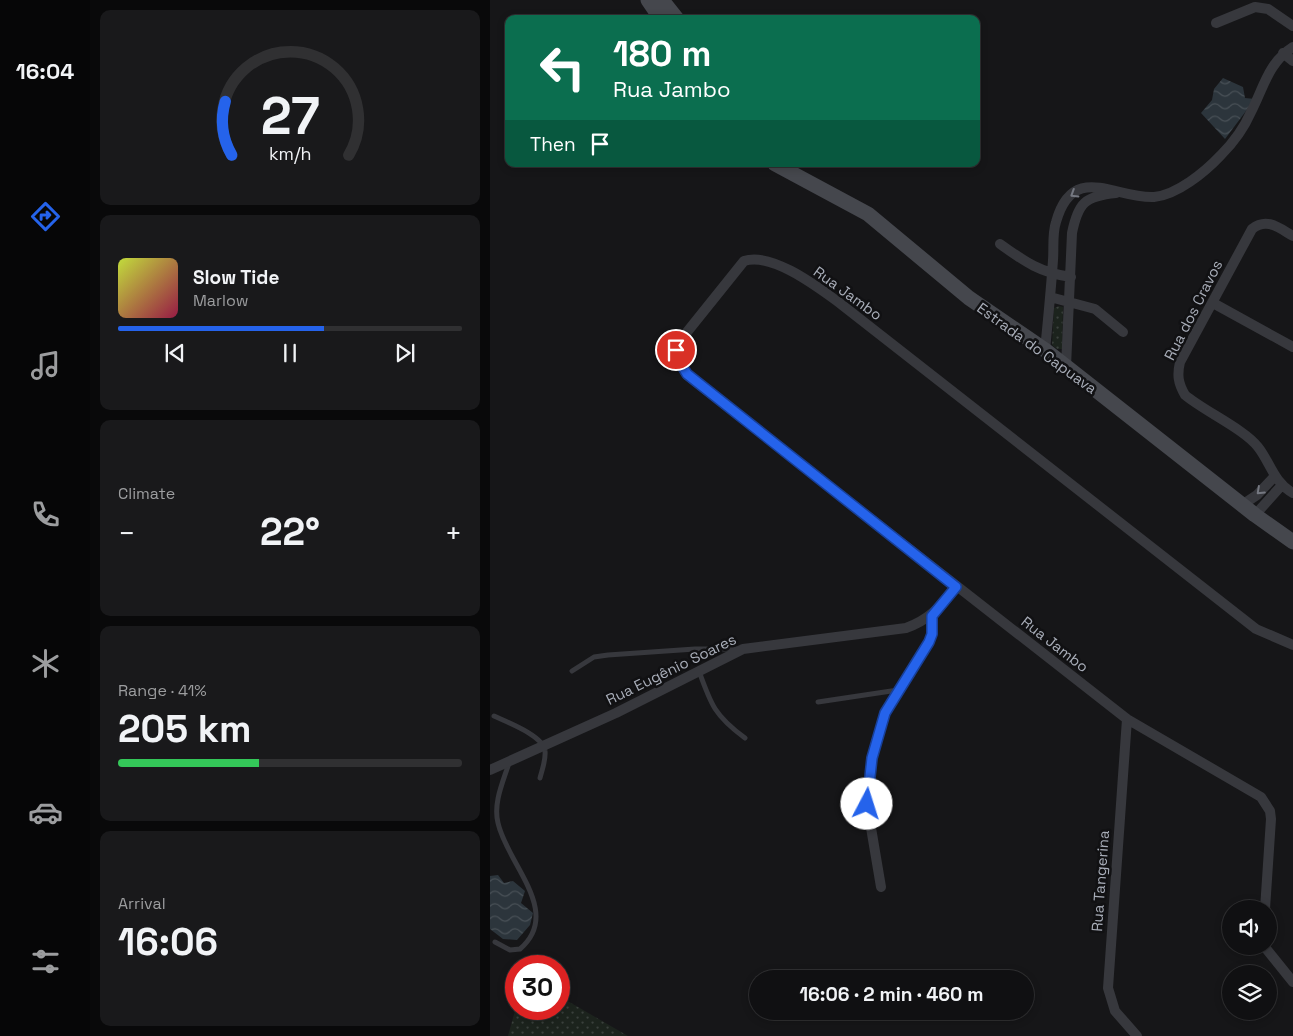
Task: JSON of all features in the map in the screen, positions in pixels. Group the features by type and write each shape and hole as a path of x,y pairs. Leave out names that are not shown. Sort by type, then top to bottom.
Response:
{"main road":[{"path":"648,0 658,15"},
{"path":"662,0 674,15"},
{"name":"Estrada do Capuava","path":"782,167 868,214 969,298 1045,350 1242,505 1293,542"}],"street":[{"path":"1216,23 1262,6 1293,26"},
{"path":"1045,350 1055,223 1063,203 1069,196 1089,187 1098,186 1119,192 1155,197 1174,190 1199,174 1221,155 1240,132 1251,114 1268,71 1283,53 1293,47"},
{"path":"1283,53 1293,61"},
{"path":"1066,366 1072,233 1079,207 1097,195 1119,192"},
{"name":"Rua dos Cravos","path":"1293,236 1271,223 1258,225 1252,229 1180,362 1178,374 1179,384 1185,395 1252,441 1282,485 1293,493"},
{"path":"1000,244 1032,266 1052,274 1071,277"},
{"path":"1053,257 1071,259"},
{"name":"Rua Jambo","path":"1266,900 1272,819 1270,811 1261,797 1127,719 694,381 681,367 676,350 680,342 744,261 760,259 812,283 1256,629 1293,645"},
{"path":"1050,297 1095,309 1123,332"},
{"path":"1213,303 1293,347"},
{"path":"1242,505 1257,494 1275,476"},
{"path":"1255,515 1282,485"},
{"path":"881,887 867,804 872,758 885,713 929,642 932,634 932,616 956,587"},
{"name":"Rua Eugênio Soares","path":"490,770 616,713 743,649 906,628 923,622 932,616"},
{"name":"Rua Tangerina","path":"1127,719 1108,988 1115,1011 1137,1036"},
{"path":"1271,955 1293,982"}],"lane":[{"path":"572,671 594,657 608,655 704,649 743,649"},
{"path":"698,670 708,697 720,718 745,738"},
{"path":"818,702 898,690"},
{"path":"494,716 532,735 544,746 545,752 540,778"},
{"path":"495,942 513,951 520,949 534,933 537,919 530,892 498,823 497,805 509,762"}],"shaded area":[{"path":"1063,307 1062,349 1057,349 1052,345 1054,308"},
{"path":"570,1002 628,1036 508,1036 512,1020 570,1020"}],"water":[{"path":"1223,78 1243,87 1245,98 1255,99 1225,139 1201,113 1212,100 1214,89"},
{"path":"498,875 504,883 513,881 525,891 521,903 533,913 530,925 517,940 503,939 490,929 490,876"}],"route":[{"path":"676,350 681,367 687,374 956,587 932,616 932,634 929,642 885,713 872,758 867,804"}]}
